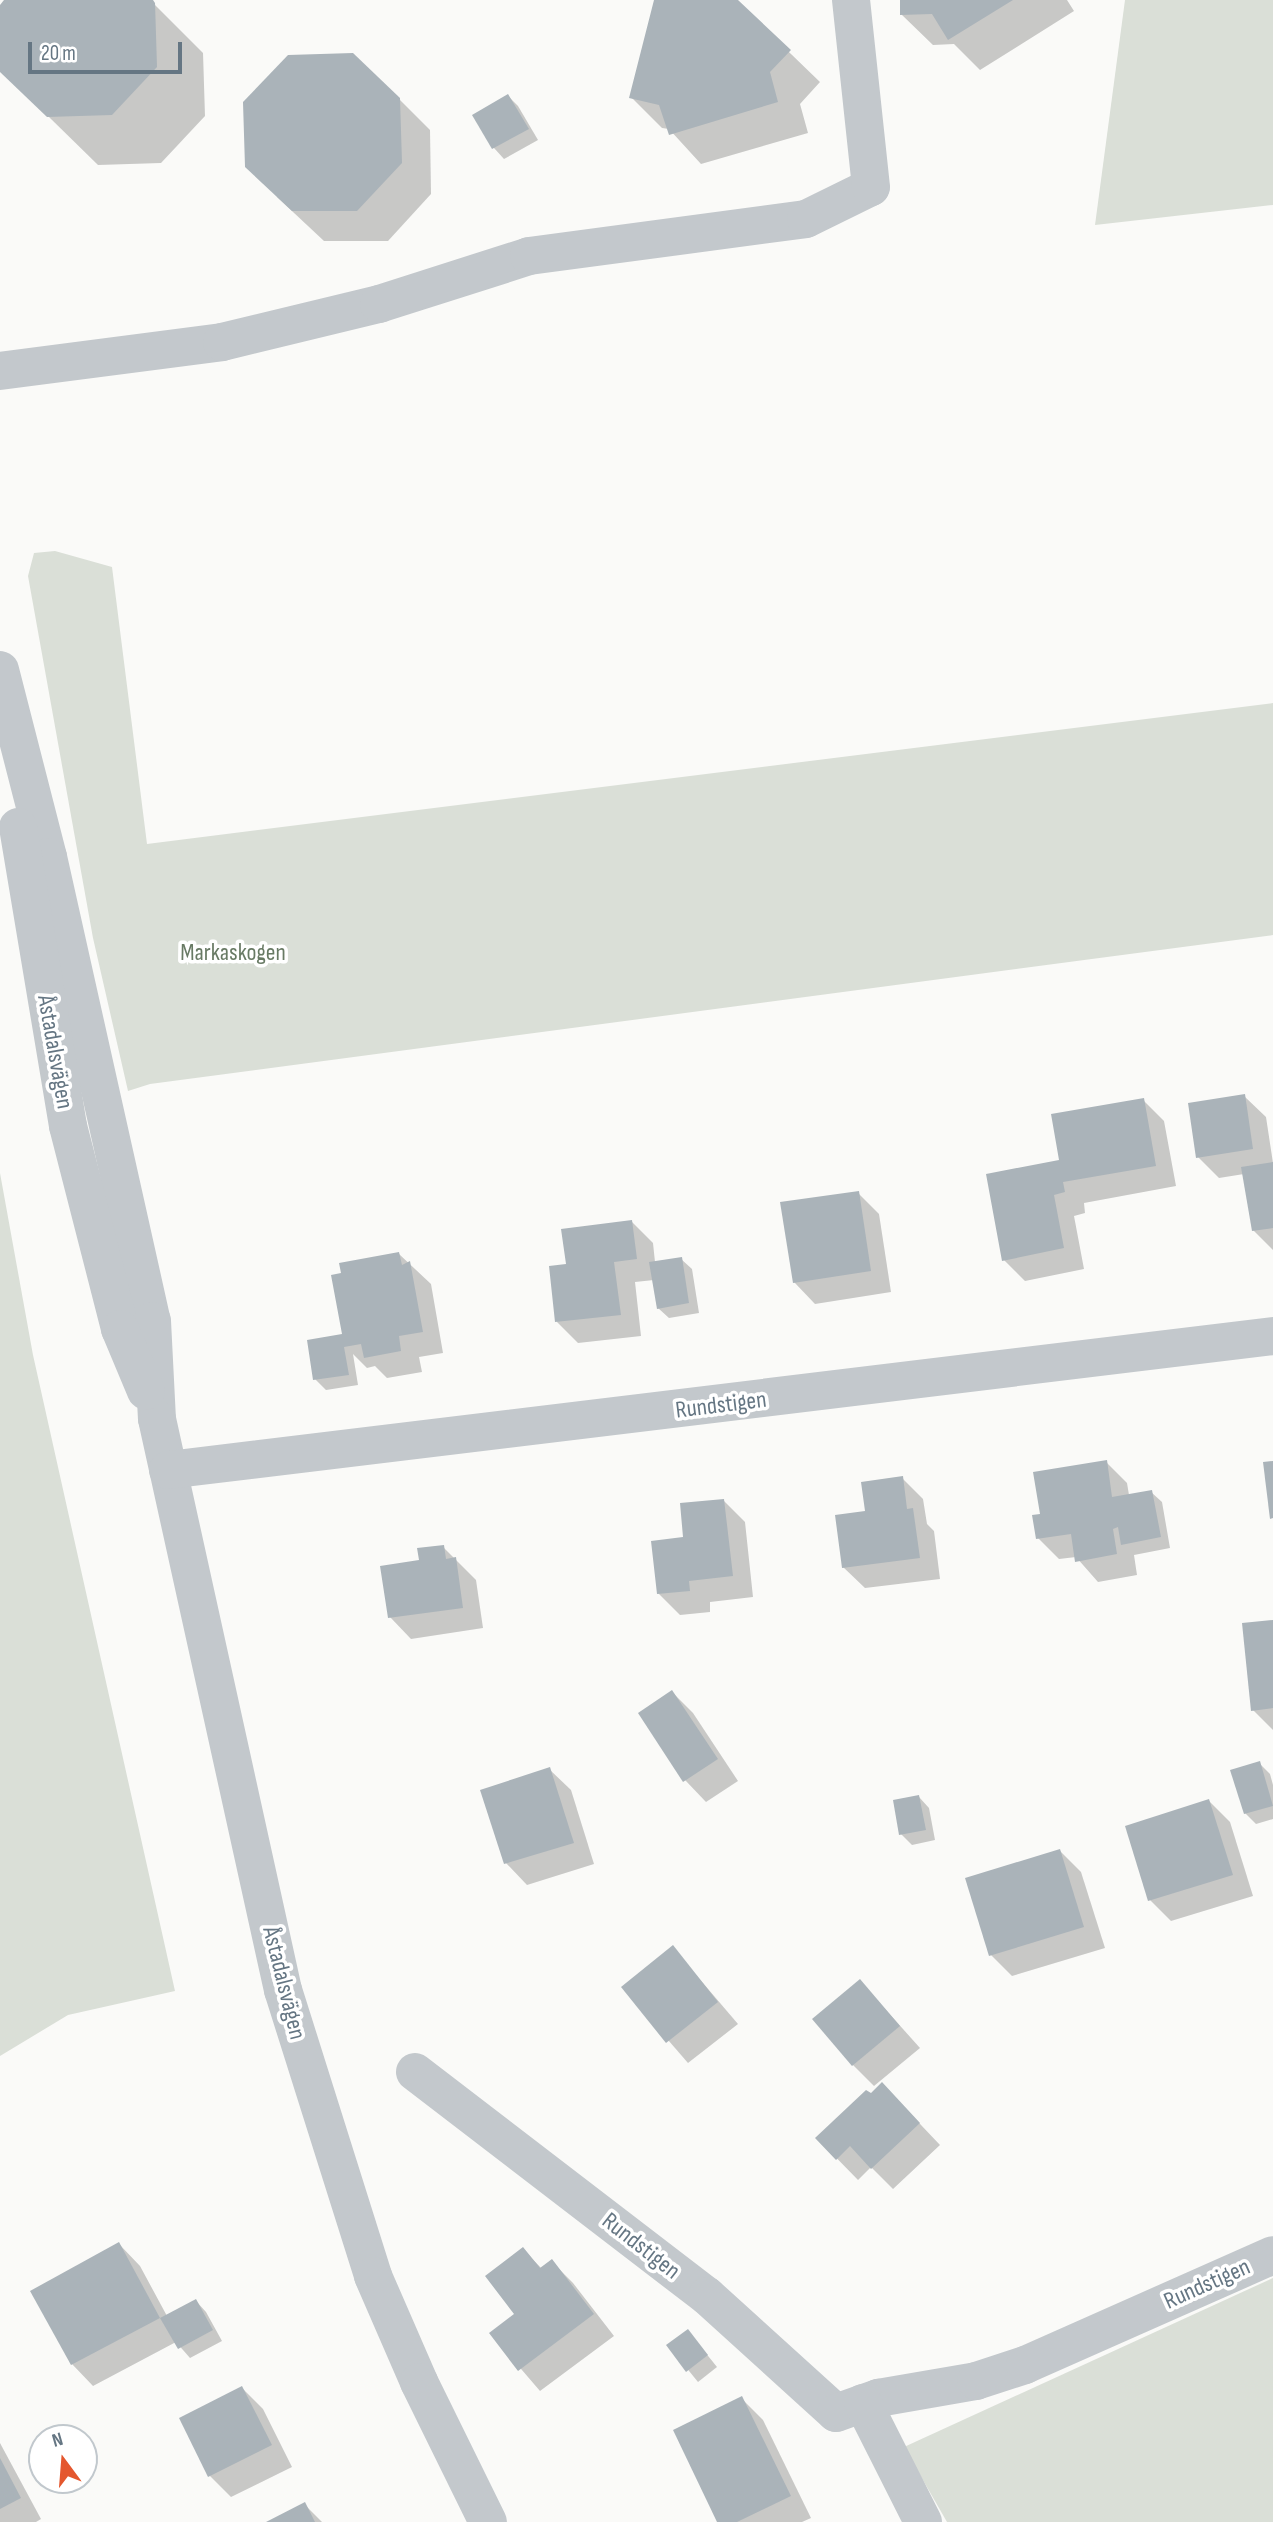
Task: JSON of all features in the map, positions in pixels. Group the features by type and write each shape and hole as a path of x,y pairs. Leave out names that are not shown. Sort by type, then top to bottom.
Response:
{"street":[{"path":"0,371 222,342 379,304 529,256 806,219 871,187 851,0"},
{"name":"Åstadalsvägen","path":"1,672 48,857 152,1321 157,1419 283,1990 334,2161 373,2276 419,2382 488,2522"},
{"name":"Rundstigen","path":"168,1470 1273,1336"},
{"name":"Rundstigen","path":"415,2071 707,2297 836,2413 863,2403 976,2381 1025,2365 1273,2255"},
{"path":"863,2403 923,2522"}],"green space":[{"path":"1125,0 1273,0 1273,205 1095,225"},
{"name":"Markaskogen","path":"55,551 112,567 147,844 1273,703 1273,935 150,1084 128,1091 93,938 28,576 34,553"},
{"path":"0,1173 33,1355 175,1991 68,2015 0,2056"},
{"path":"1273,2278 1273,2522 947,2522 904,2447"}],"building":[{"path":"4,0 153,0 157,67 112,115 47,117 0,72 0,5"},
{"path":"654,0 738,0 791,50 770,72 778,102 669,135 659,105 629,98"},
{"path":"900,0 1013,0 948,40 932,14 900,15"},
{"path":"353,53 400,98 402,163 357,211 292,211 245,167 243,102 288,55"},
{"path":"508,94 529,129 492,149 472,115"},
{"path":"1245,1094 1253,1149 1196,1158 1188,1103"},
{"path":"1144,1098 1156,1166 1063,1182 1065,1192 1054,1195 1064,1248 1002,1261 986,1174 1059,1160 1051,1114"},
{"path":"1273,1162 1273,1228 1252,1231 1241,1167"},
{"path":"859,1191 871,1271 793,1283 780,1202"},
{"path":"632,1220 637,1259 614,1262 621,1315 555,1322 549,1266 566,1264 561,1229"},
{"path":"399,1252 402,1265 410,1261 423,1332 399,1336 401,1351 364,1358 361,1344 344,1347 349,1375 313,1380 307,1340 342,1334 331,1275 341,1273 339,1263"},
{"path":"682,1257 689,1303 657,1309 649,1262"},
{"path":"1107,1460 1112,1497 1152,1490 1161,1537 1121,1545 1118,1527 1113,1529 1117,1554 1075,1562 1071,1534 1036,1539 1032,1515 1040,1514 1033,1472"},
{"path":"1273,1461 1273,1518 1270,1519 1263,1462"},
{"path":"903,1476 907,1509 913,1508 920,1558 842,1568 835,1515 865,1511 861,1482"},
{"path":"724,1499 733,1576 689,1581 690,1591 657,1594 651,1541 683,1537 680,1503"},
{"path":"444,1545 446,1559 456,1557 463,1608 388,1618 380,1566 419,1560 417,1548"},
{"path":"1273,1620 1273,1708 1251,1711 1242,1623"},
{"path":"672,1690 718,1759 683,1782 638,1713"},
{"path":"1260,1761 1273,1806 1244,1814 1230,1770"},
{"path":"550,1767 574,1843 504,1864 480,1790"},
{"path":"919,1795 926,1830 899,1835 893,1800"},
{"path":"1209,1799 1233,1875 1148,1901 1125,1826"},
{"path":"1060,1849 1084,1927 989,1956 965,1878"},
{"path":"673,1945 718,2002 666,2043 621,1987"},
{"path":"860,1979 900,2026 852,2066 812,2019"},
{"path":"882,2082 920,2123 871,2169 850,2146 836,2160 815,2138 866,2090 871,2093"},
{"path":"119,2242 160,2318 71,2365 30,2291"},
{"path":"523,2247 540,2268 552,2259 594,2314 518,2371 489,2333 514,2314 485,2276"},
{"path":"196,2299 213,2330 178,2349 160,2318"},
{"path":"688,2329 708,2355 686,2372 666,2345"},
{"path":"242,2386 272,2445 208,2477 179,2418"},
{"path":"742,2396 791,2496 737,2522 717,2522 673,2430"},
{"path":"0,2458 21,2498 0,2509"},
{"path":"305,2502 315,2522 266,2522"}]}
